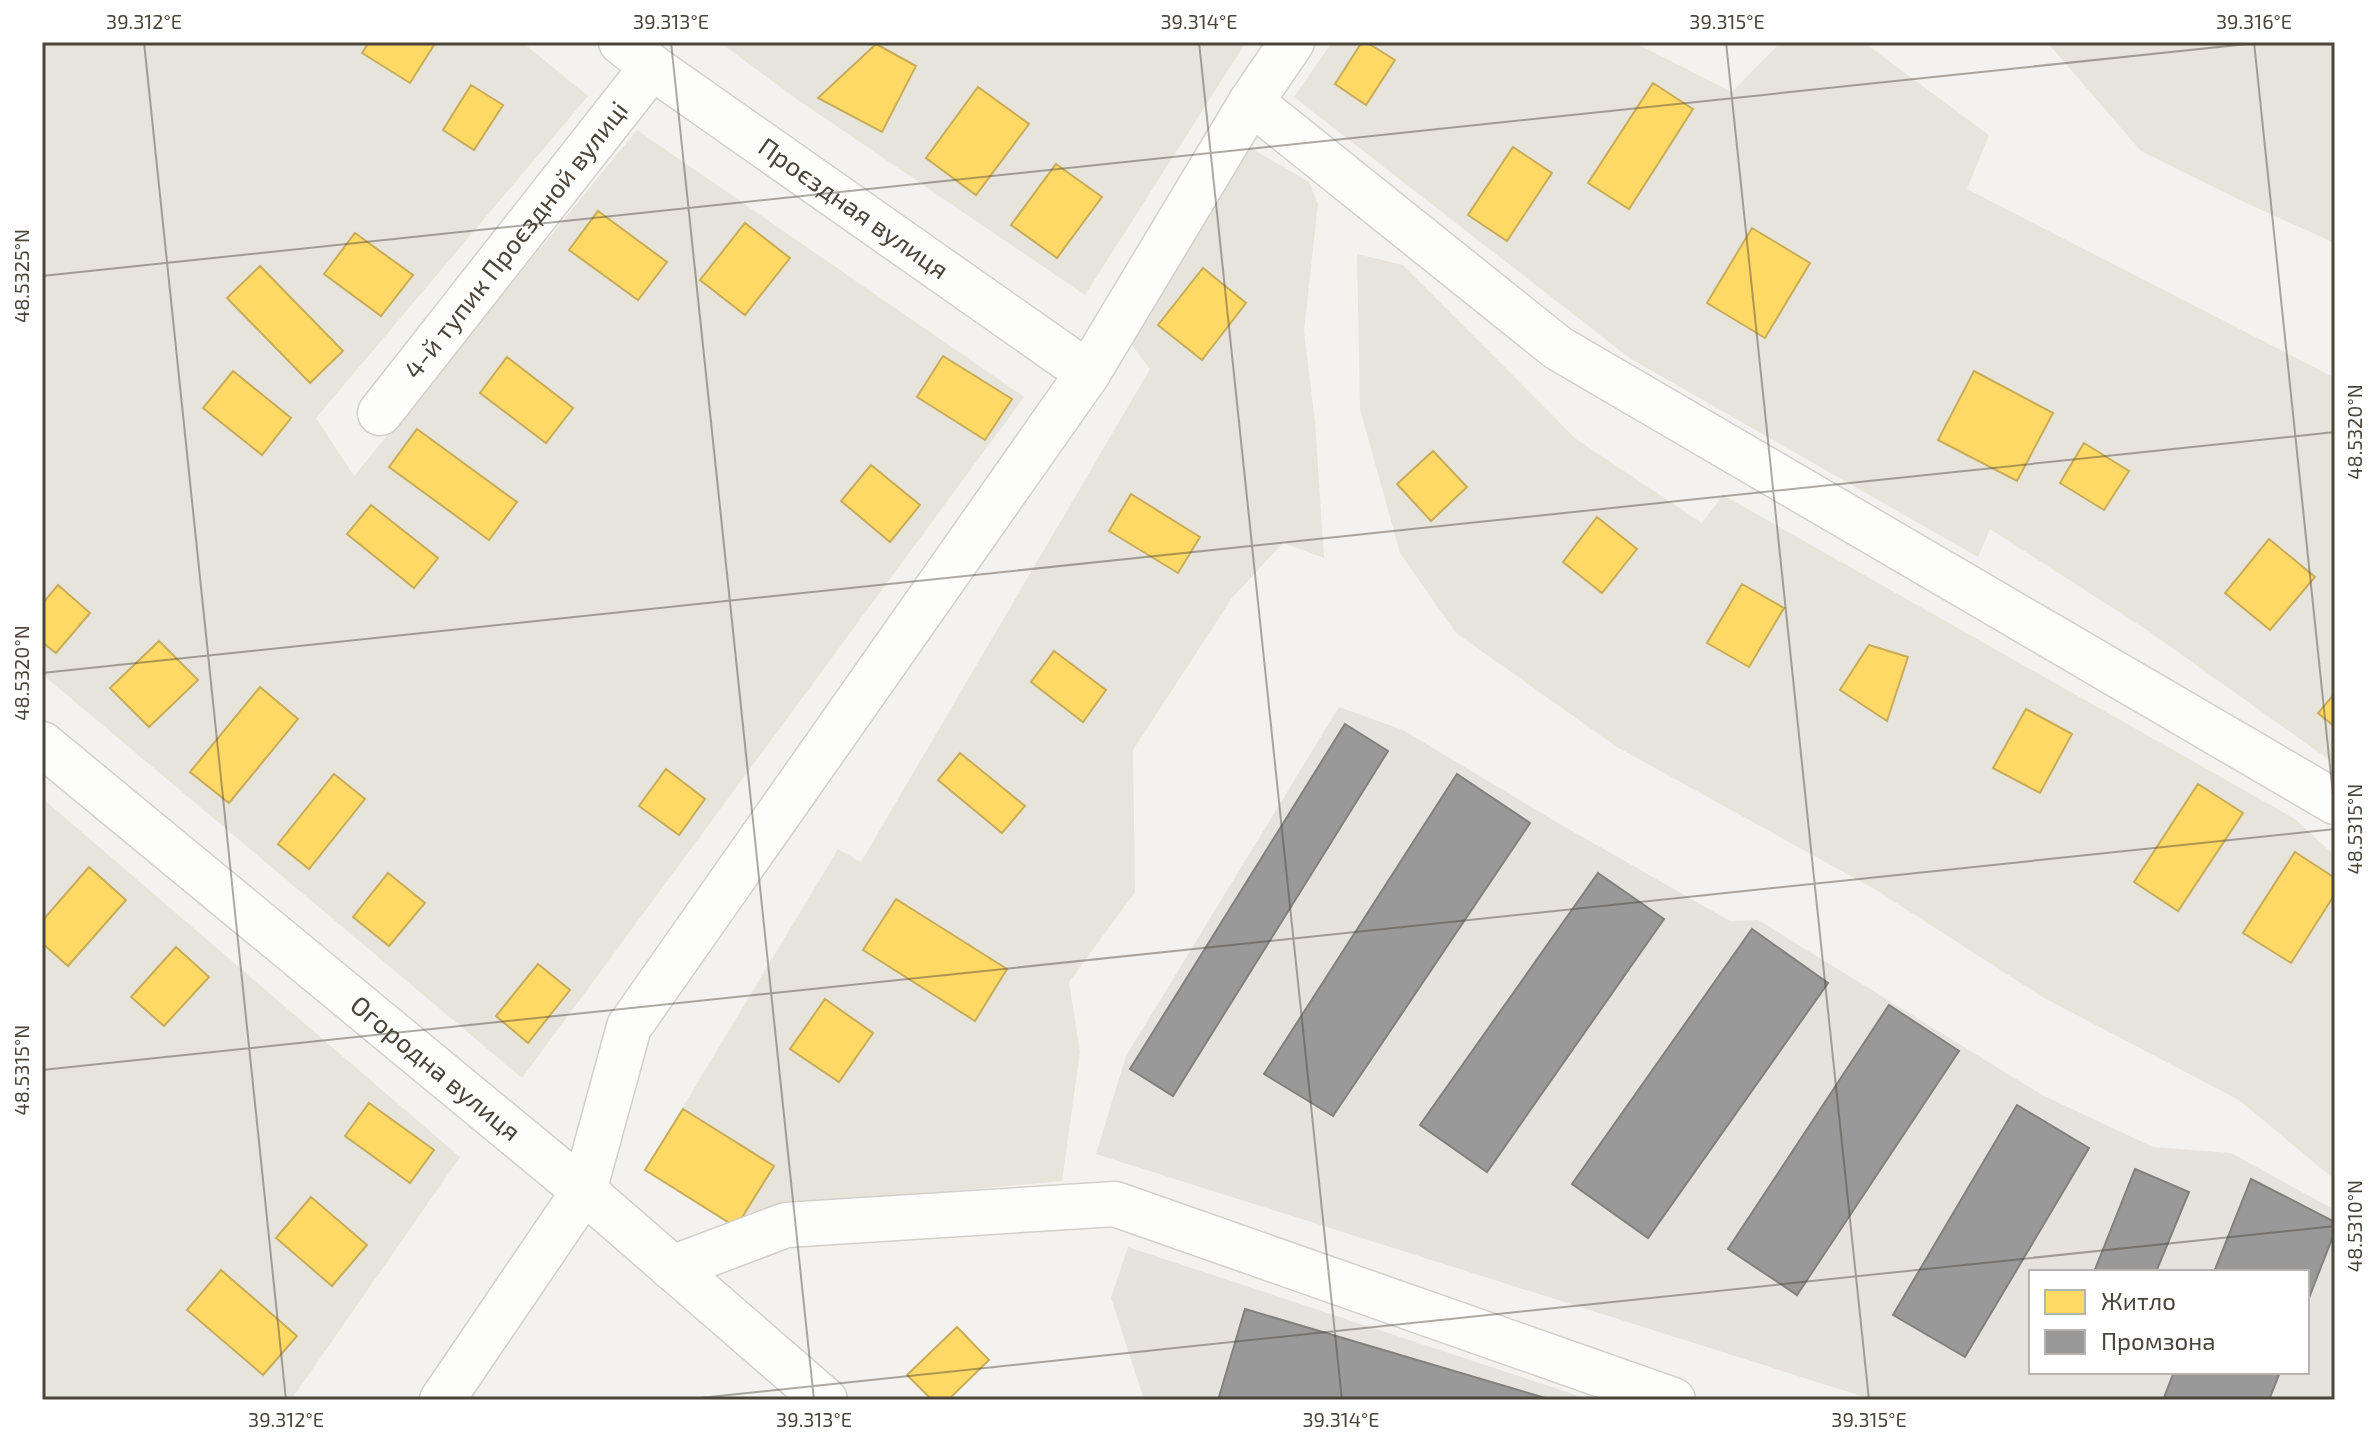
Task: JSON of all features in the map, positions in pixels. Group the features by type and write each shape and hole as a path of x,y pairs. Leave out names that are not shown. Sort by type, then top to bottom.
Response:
{"street":[{"path":"442,1400 584,1191 629,1027 1088,373 1251,102 1292,42"},
{"name":"Проєздная вулиця","path":"636,54 1088,373"},
{"name":"4-й тупик Проєздной вулиці","path":"380,413 636,54"},
{"path":"1251,102 1558,348 2335,802"},
{"name":"Огородна вулиця","path":"42,744 584,1191 825,1400"},
{"path":"672,1268 786,1225 1115,1204 1673,1400"}],"shaded area":[{"path":"42,42 522,42 588,96 316,418 354,476 637,130 1024,397 522,1078 42,674"},
{"path":"719,42 1246,42 1085,295 798,100"},
{"path":"1332,42 1633,42 1732,92 1781,42 1863,42 1989,135 1967,189 2335,378 2335,764 2147,630 1990,529 1978,557 1631,359 1294,97"},
{"path":"2047,42 2335,42 2335,243 2141,151"},
{"path":"1249,147 1309,182 1318,204 1304,331 1315,422 1324,558 1283,543 1232,598 1133,750 1135,892 1069,982 1080,1052 1062,1181 783,1207 736,1227 645,1170 838,849 861,862 1150,369 1128,340"},
{"path":"1357,254 1403,265 1576,439 1702,523 1723,495 2295,819 2335,856 2335,1180 2239,1100 2044,998 1876,890 1617,747 1456,633 1400,553 1360,409"},
{"path":"1339,707 1403,730 1730,921 1758,920 2042,1095 2153,1147 2231,1153 2335,1210 2335,1383 2329,1400 1874,1400 1096,1154 1126,1056"},
{"path":"42,798 460,1157 291,1400 42,1400"},
{"path":"1128,1247 1591,1400 1144,1400 1111,1298"}],"building: Житло":[{"path":"369,42 436,42 410,83 362,53"},
{"path":"1362,42 1395,60 1366,105 1335,84"},
{"path":"876,44 916,66 882,132 818,98"},
{"path":"1653,83 1693,109 1629,209 1588,183"},
{"path":"471,85 503,105 474,150 443,130"},
{"path":"978,87 1029,124 976,195 926,158"},
{"path":"1513,147 1552,173 1507,241 1468,215"},
{"path":"1056,164 1102,197 1057,258 1011,225"},
{"path":"598,211 667,262 638,300 569,250"},
{"path":"745,223 790,258 745,315 700,280"},
{"path":"1752,228 1810,263 1765,338 1707,303"},
{"path":"355,233 413,275 381,316 324,274"},
{"path":"260,266 343,351 310,383 227,298"},
{"path":"1203,268 1246,303 1202,360 1158,325"},
{"path":"943,356 1012,399 985,440 917,397"},
{"path":"507,357 573,408 546,443 480,393"},
{"path":"233,371 291,418 262,455 203,408"},
{"path":"1974,371 2053,413 2017,481 1938,440"},
{"path":"417,429 517,502 489,540 389,467"},
{"path":"2084,443 2129,471 2104,510 2060,483"},
{"path":"1433,451 1467,487 1431,521 1397,484"},
{"path":"871,465 920,505 890,542 841,501"},
{"path":"1131,494 1200,537 1178,573 1109,531"},
{"path":"371,505 438,558 414,588 347,534"},
{"path":"1597,517 1637,549 1602,593 1563,562"},
{"path":"2269,539 2315,577 2270,630 2225,593"},
{"path":"1742,584 1784,608 1749,667 1707,643"},
{"path":"58,585 90,613 56,653 42,642 42,604"},
{"path":"159,641 198,680 149,727 110,688"},
{"path":"1869,645 1908,657 1887,721 1840,690"},
{"path":"1054,651 1106,690 1083,722 1031,682"},
{"path":"260,687 298,719 229,803 190,772"},
{"path":"2335,693 2335,727 2318,713"},
{"path":"2026,709 2072,734 2040,793 1993,768"},
{"path":"960,753 1025,806 1002,833 938,780"},
{"path":"666,769 705,799 679,835 639,806"},
{"path":"334,774 365,799 309,869 278,844"},
{"path":"2198,784 2243,813 2178,911 2134,882"},
{"path":"2295,852 2335,878 2335,894 2291,963 2243,933"},
{"path":"89,867 126,900 68,966 42,943 42,921"},
{"path":"388,873 425,903 389,946 353,917"},
{"path":"896,899 1007,969 975,1021 863,950"},
{"path":"176,947 209,977 164,1026 131,997"},
{"path":"538,964 570,990 528,1043 496,1016"},
{"path":"825,999 873,1033 839,1082 790,1049"},
{"path":"369,1103 434,1150 410,1183 345,1136"},
{"path":"683,1109 774,1166 736,1227 645,1170"},
{"path":"311,1197 367,1245 332,1286 276,1238"},
{"path":"221,1270 297,1336 263,1375 187,1310"},
{"path":"957,1327 989,1360 948,1400 932,1400 907,1375"}],"building: Промзона":[{"path":"1345,724 1388,751 1173,1096 1130,1069"},
{"path":"1457,774 1530,823 1333,1116 1264,1074"},
{"path":"1598,873 1664,919 1487,1172 1420,1125"},
{"path":"1752,929 1828,983 1648,1238 1572,1184"},
{"path":"1889,1005 1959,1051 1797,1295 1728,1249"},
{"path":"2017,1105 2089,1148 1965,1357 1893,1315"},
{"path":"2135,1169 2189,1192 2157,1270 2095,1270"},
{"path":"2251,1179 2335,1222 2335,1231 2309,1298 2309,1270 2215,1270"},
{"path":"1245,1309 1552,1400 1230,1400 1219,1397"},
{"path":"2173,1374 2279,1374 2269,1400 2163,1400"}]}
